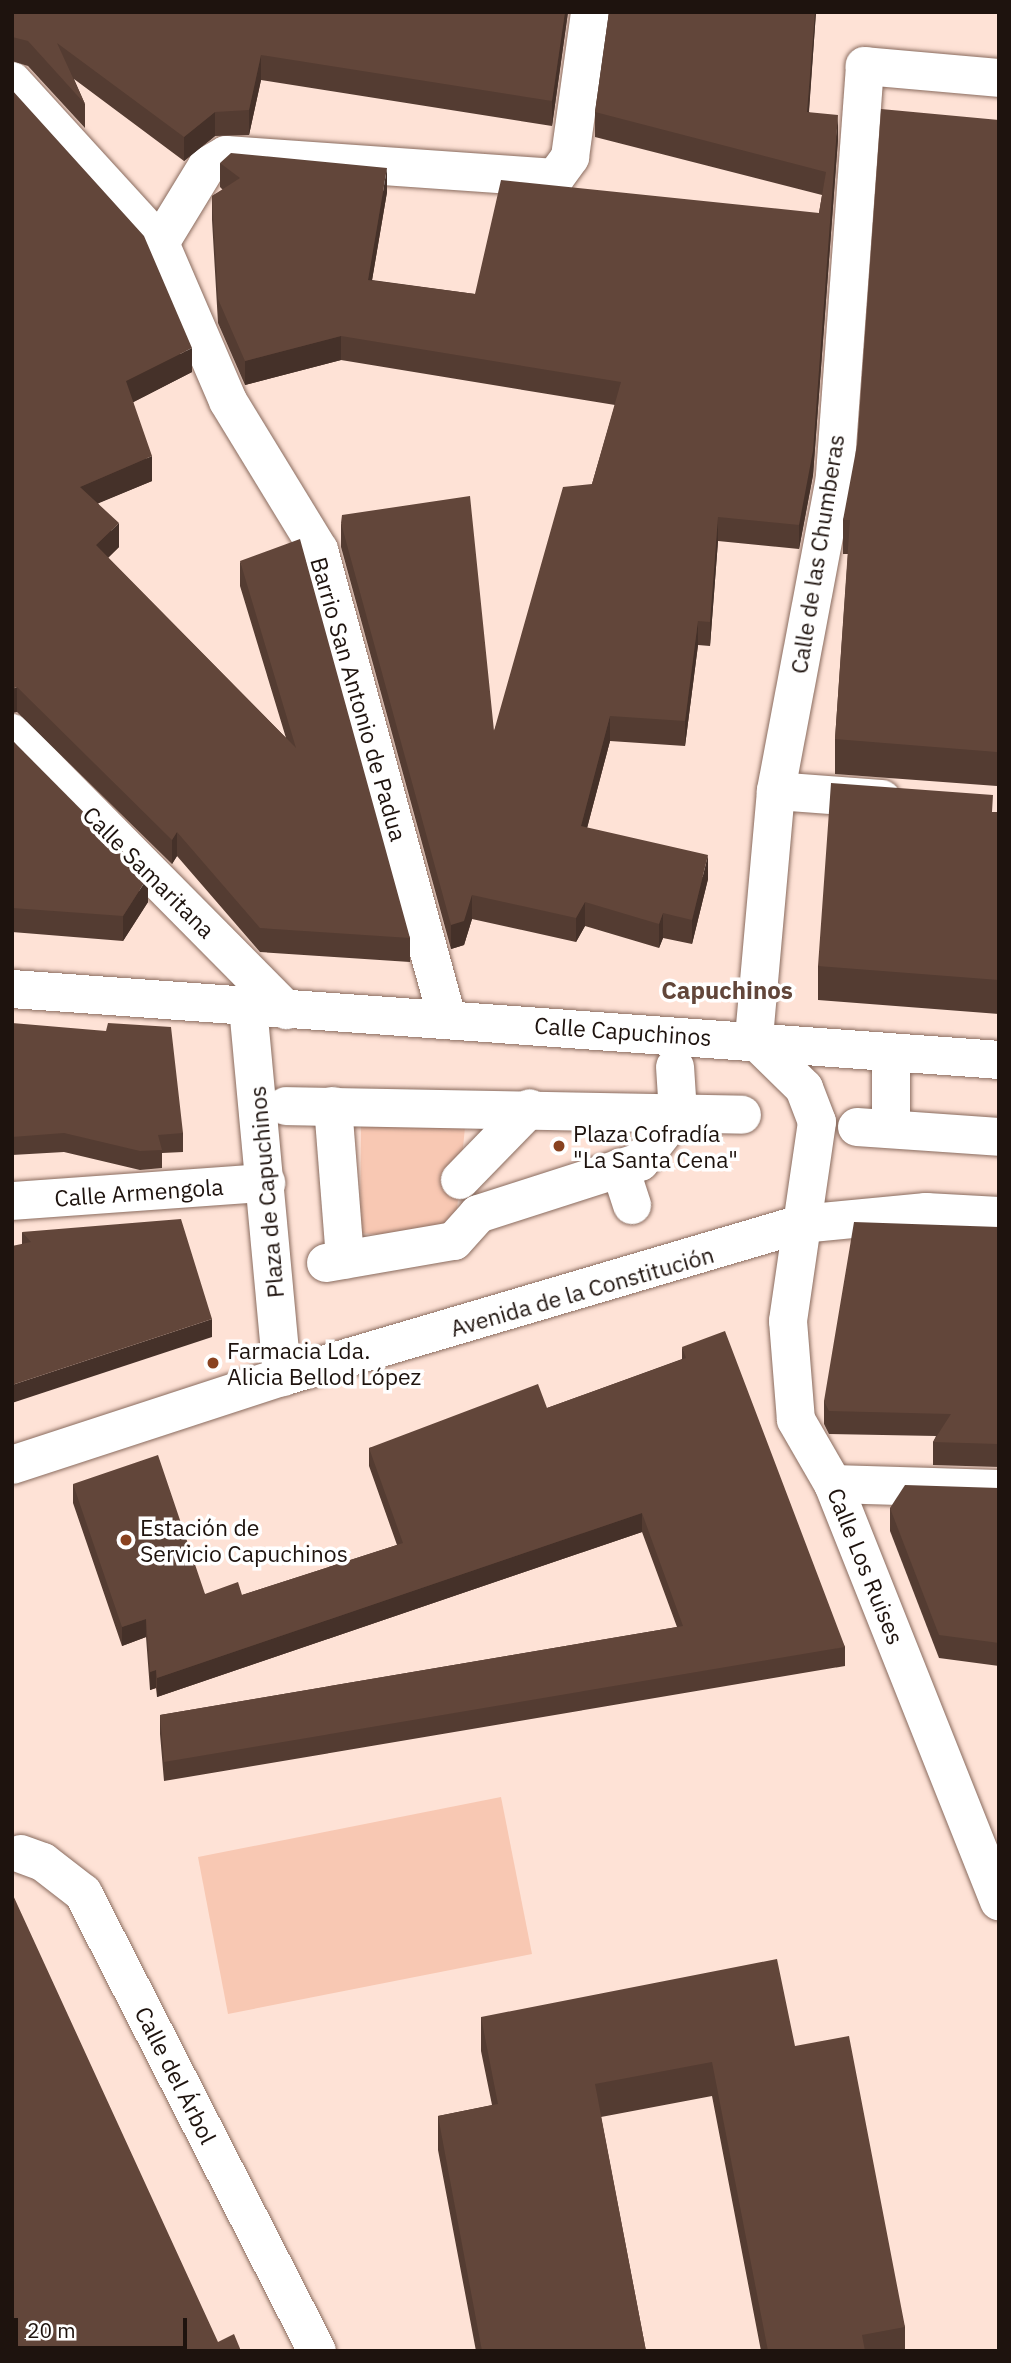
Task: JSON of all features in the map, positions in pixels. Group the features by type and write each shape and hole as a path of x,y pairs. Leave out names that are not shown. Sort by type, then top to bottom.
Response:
{"street":[{"path":"160,243 208,166 226,155 555,178 570,157 590,12"},
{"name":"Calle de las Chumberas","path":"754,1040 776,790 835,478 865,66 999,78"},
{"name":"Barrio San Antonio de Padua","path":"12,81 160,243 228,401 319,550 448,1020"},
{"name":"Calle Samaritana","path":"12,733 286,1010"},
{"path":"776,790 915,802"},
{"name":"Calle Capuchinos","path":"12,989 286,1010 754,1040 999,1060"},
{"name":"Plaza de Capuchinos","path":"248,1007 282,1377"},
{"path":"754,1040 804,1088 817,1122 800,1224"},
{"path":"334,1106 350,1183 335,1261 410,1252 454,1241 478,1214 640,1162 678,1113 676,1067"},
{"path":"891,1068 874,1128 999,1137"},
{"path":"286,1106 334,1106 412,1116 530,1108 742,1115"},
{"path":"460,1180 530,1108"},
{"path":"620,1168 632,1205"},
{"name":"Calle Armengola","path":"12,1201 266,1183"},
{"name":"Avenida de la Constitución","path":"12,1465 282,1377 800,1224 926,1212 999,1216"},
{"name":"Calle Los Ruises","path":"800,1224 788,1321 789,1381 796,1420 833,1484 997,1886"},
{"path":"833,1484 999,1489"},
{"name":"Calle del Árbol","path":"15,1845 43,1862 83,1893 317,2351"}],"shaded area":[{"path":"361,1124 465,1127 454,1241 360,1233"},
{"path":"501,1797 532,1954 228,2014 198,1857"}],"building":[{"path":"12,12 565,12 552,101 261,55 249,110 215,112 184,137 57,43 85,104 28,41 12,37"},
{"path":"609,12 815,12 807,112 838,115 813,451 799,525 718,517 710,622 698,621 685,721 610,716 581,826 708,855 692,920 663,913 659,924 585,902 576,918 472,895 464,921 451,925 341,523 342,515 470,496 494,731 563,487 592,484 621,382 341,336 245,361 218,299 212,196 240,178 220,163 231,153 387,168 368,280 475,294 501,180 819,213 826,172 595,112"},
{"path":"12,90 144,236 192,348 126,381 152,456 80,487 119,523 96,545 296,748 240,561 300,539 410,938 260,928 177,832 172,840 17,687 12,689"},
{"path":"881,109 999,120 997,752 835,739 850,520 843,520 857,445"},
{"path":"12,740 148,877 123,916 12,908"},
{"path":"831,783 993,795 992,812 999,812 999,980 818,966"},
{"path":"12,1023 106,1031 108,1023 171,1027 183,1133 158,1135 162,1150 140,1151 64,1133 12,1137"},
{"path":"181,1219 212,1319 12,1385 12,1246 31,1242 22,1232"},
{"path":"854,1222 999,1227 999,1444 933,1442 951,1414 829,1411 824,1401"},
{"path":"725,1331 845,1647 164,1762 160,1715 683,1626 642,1513 157,1678 156,1670 150,1672 146,1619 122,1627 73,1484 158,1455 205,1594 238,1582 242,1595 403,1543 369,1448 538,1384 547,1408 686,1358 682,1347"},
{"path":"905,1485 999,1488 999,1643 939,1635 890,1508"},
{"path":"12,1893 218,2342 234,2334 241,2351 12,2351"},
{"path":"777,1959 795,2046 849,2036 905,2327 862,2335 865,2351 768,2351 712,2062 595,2084 646,2351 482,2351 438,2116 498,2104 481,2017"}],"place":[{"name":"Plaza Cofradía \"La Santa Cena\"","path":"559,1146"},
{"name":"Farmacia Lda. Alicia Bellod López","path":"213,1363"},
{"name":"Estación de Servicio Capuchinos","path":"126,1540"}],"district":[{"name":"Capuchinos","path":"727,991"}]}
